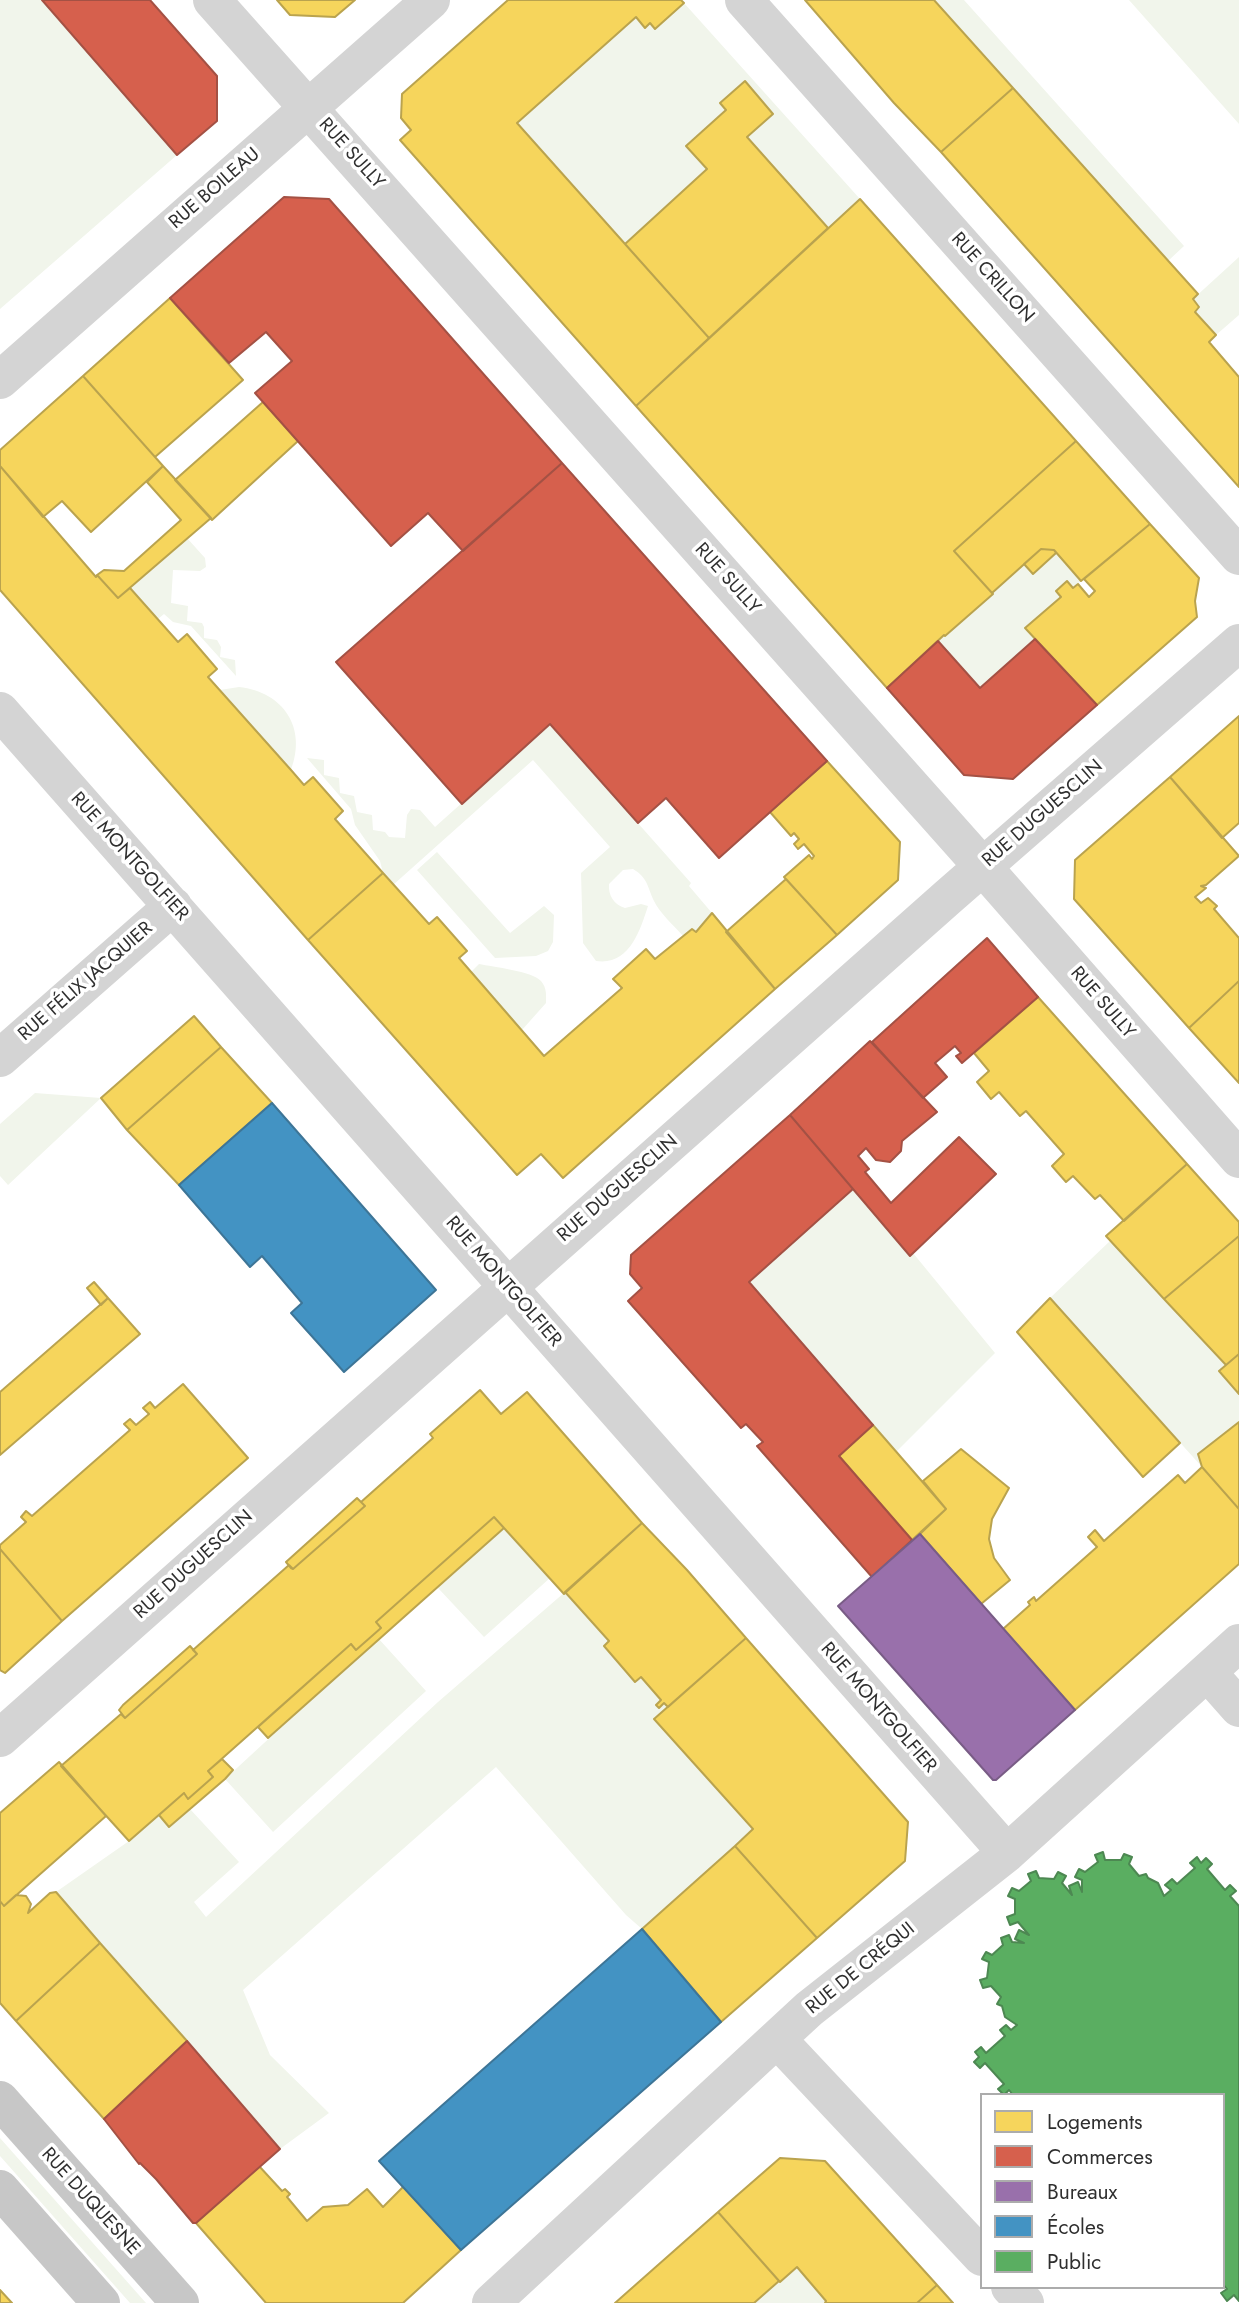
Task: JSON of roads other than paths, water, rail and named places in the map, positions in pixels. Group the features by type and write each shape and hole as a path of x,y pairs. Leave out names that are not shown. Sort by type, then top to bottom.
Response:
{"main road":[{"name":"RUE DUQUESNE","path":"0,2101 180,2303"},
{"path":"0,2189 102,2303"}],"street":[{"name":"RUE SULLY","path":"212,0 1239,1159"},
{"name":"RUE BOILEAU","path":"0,380 431,0"},
{"name":"RUE CRILLON","path":"744,0 1239,556"},
{"name":"RUE DUGUESCLIN","path":"0,1738 507,1287 1239,643"},
{"name":"RUE MONTGOLFIER","path":"0,711 1007,1853"},
{"name":"RUE FÉLIX JACQUIER","path":"0,1058 173,906"},
{"name":"RUE DE CRÉQUI","path":"492,2303 809,2009 1007,1853 1239,1643"},
{"path":"1208,1672 1239,1708"},
{"path":"777,2039 980,2255"},
{"path":"1012,2289 1025,2303"}]}
